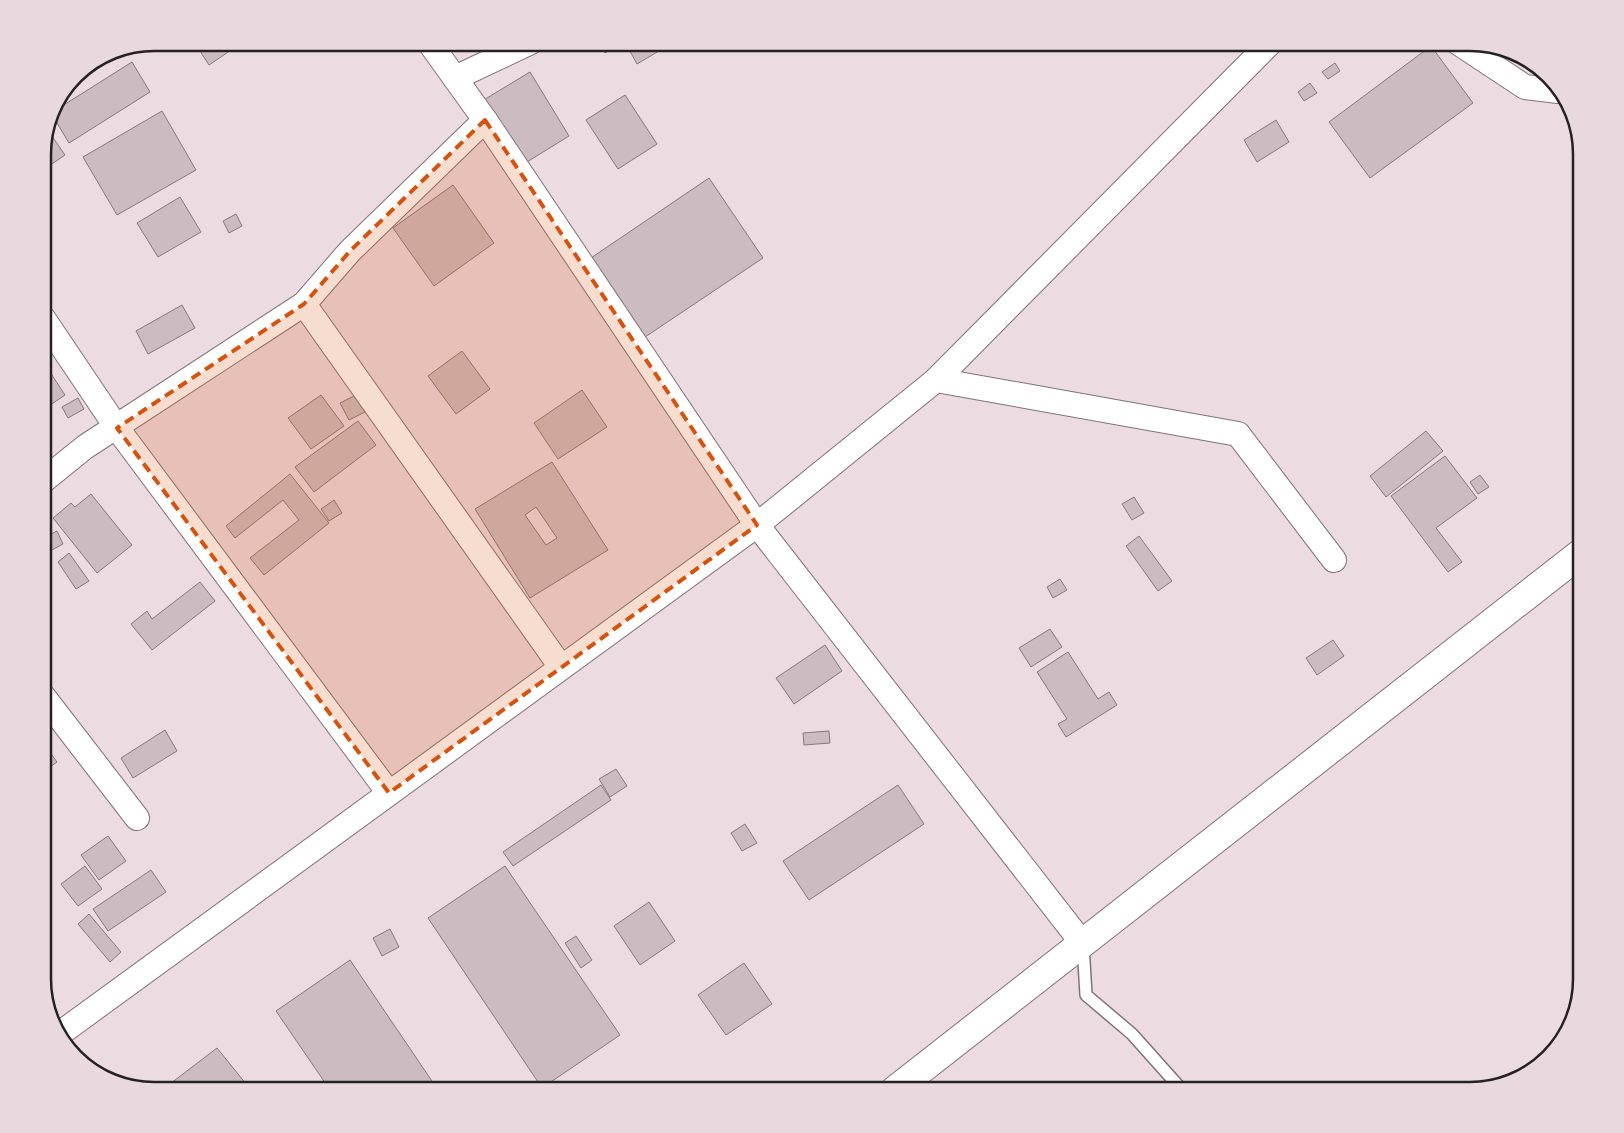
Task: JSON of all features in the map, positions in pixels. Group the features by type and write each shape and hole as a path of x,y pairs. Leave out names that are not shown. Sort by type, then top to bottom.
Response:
{"main road":[{"path":"905,1082 1573,561"}],"street":[{"path":"435,51 485,120 757,525 1082,944"},
{"path":"454,78 512,51"},
{"path":"65,1030 757,525 936,380 1262,51"},
{"path":"1471,51 1525,87 1551,91"},
{"path":"51,475 85,448 304,304 350,251 485,120"},
{"path":"304,304 561,667"},
{"path":"51,330 118,428 390,793"},
{"path":"936,380 1238,434 1334,560"},
{"path":"51,706 137,818"}],"lane":[{"path":"1082,944 1086,995 1132,1034 1175,1082"}],"highlighted area":[{"path":"485,120 757,525 389,793 117,428 304,304 350,251"}],"building":[{"path":"200,51 230,51 209,65"},
{"path":"630,51 659,51 637,64"},
{"path":"1424,51 1435,51 1473,103 1370,178 1329,122"},
{"path":"132,62 150,92 69,143 57,122 64,105"},
{"path":"1335,63 1340,71 1328,79 1322,72"},
{"path":"530,72 569,136 522,165 482,101"},
{"path":"1310,83 1317,93 1304,101 1298,92"},
{"path":"625,95 657,144 618,169 586,120"},
{"path":"162,111 196,170 117,215 83,157"},
{"path":"1276,120 1289,142 1257,162 1244,140"},
{"path":"53,137 65,155 51,165"},
{"path":"709,178 763,258 642,339 588,260"},
{"path":"453,185 494,243 434,286 393,228"},
{"path":"180,197 201,232 158,257 137,223"},
{"path":"236,214 242,226 229,233 223,221"},
{"path":"182,305 195,328 148,354 136,331"},
{"path":"462,351 490,389 456,414 428,376"},
{"path":"51,374 65,395 51,405"},
{"path":"582,390 607,427 558,459 534,423"},
{"path":"321,395 344,426 311,449 288,418"},
{"path":"356,395 365,412 349,420 340,403"},
{"path":"78,398 84,409 68,418 62,407"},
{"path":"358,421 376,445 314,492 295,467"},
{"path":"1426,431 1443,451 1386,497 1370,476"},
{"path":"1445,456 1477,498 1436,528 1462,562 1448,572 1391,496"},
{"path":"552,462 608,550 530,598 475,509","holes":["536,507 557,538 546,545 525,515"]},
{"path":"290,474 329,523 264,575 250,558 299,520 283,500 235,538 226,526"},
{"path":"1480,475 1489,487 1478,494 1470,482"},
{"path":"91,494 132,545 97,573 53,518 71,503 75,507"},
{"path":"1134,497 1144,513 1132,520 1122,504"},
{"path":"334,500 342,513 329,521 321,509"},
{"path":"57,531 63,544 51,550 51,534"},
{"path":"1139,536 1172,581 1158,591 1126,546"},
{"path":"69,553 89,581 76,589 58,562"},
{"path":"1060,579 1067,590 1053,598 1047,587"},
{"path":"200,582 215,601 152,650 131,624 147,611 152,619"},
{"path":"1050,629 1062,647 1031,667 1019,648"},
{"path":"1333,640 1344,656 1317,675 1306,658"},
{"path":"825,645 842,671 794,704 776,678"},
{"path":"1068,652 1098,699 1109,692 1117,705 1066,737 1058,724 1067,719 1037,672"},
{"path":"165,730 177,751 133,778 121,758"},
{"path":"829,731 830,743 804,745 803,733"},
{"path":"51,754 57,762 51,766"},
{"path":"616,769 627,786 610,797 599,779"},
{"path":"601,785 611,800 513,866 503,852"},
{"path":"898,785 924,824 809,900 783,861"},
{"path":"745,824 757,843 742,851 731,833"},
{"path":"108,836 126,861 99,880 81,855"},
{"path":"85,866 102,889 78,906 61,884"},
{"path":"505,866 620,1035 551,1082 538,1082 428,918"},
{"path":"151,870 166,892 108,931 93,909"},
{"path":"649,902 675,941 640,965 614,926"},
{"path":"89,914 121,952 110,962 78,924"},
{"path":"390,929 399,947 382,956 373,938"},
{"path":"576,936 592,960 581,968 565,943"},
{"path":"350,960 433,1082 325,1082 276,1011"},
{"path":"744,963 772,1004 726,1035 698,995"},
{"path":"217,1048 245,1082 172,1082"}]}
